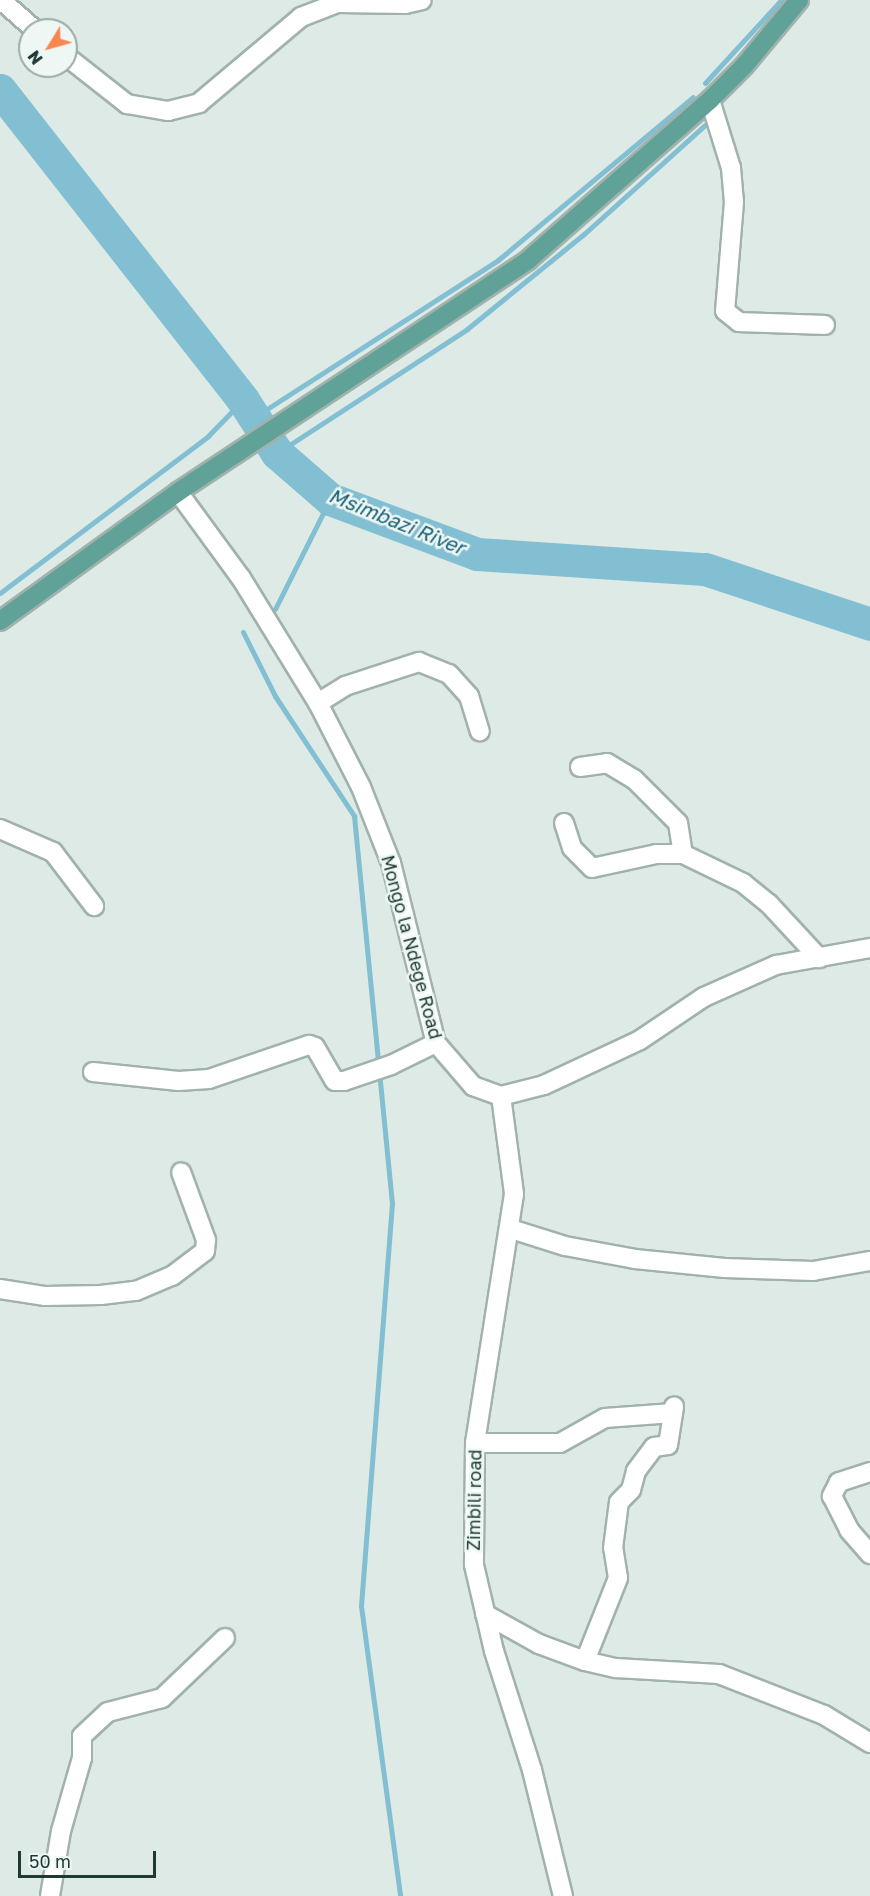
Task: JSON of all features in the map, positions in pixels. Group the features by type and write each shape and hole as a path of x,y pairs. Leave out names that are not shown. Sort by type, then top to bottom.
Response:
{"main road":[{"path":"0,621 178,492 528,260 710,100 800,0"}],"street":[{"path":"1,0 21,18"},
{"path":"78,65 127,104 168,111 198,103 301,17 338,3 405,4 422,0"},
{"path":"710,100 730,168 734,202 725,311 739,322 825,325"},
{"name":"Mongo la Ndege Road","path":"178,492 213,538 318,703 361,787 391,862 436,1043 473,1086 501,1096"},
{"path":"318,703 345,686 419,662 449,674 469,696 480,730"},
{"path":"580,767 607,763 634,779 678,823 683,854"},
{"path":"564,823 572,848 592,868 656,854 683,854 744,883 819,957"},
{"path":"0,829 53,852 94,906"},
{"path":"501,1096 513,1095 576,1072 640,1040 704,997 776,965 870,948"},
{"path":"93,1072 179,1081 208,1079 309,1045 315,1047 335,1081 344,1081 391,1065 436,1043"},
{"name":"Zimbili road","path":"501,1096 513,1184 511,1228 475,1443 473,1553 485,1614 532,1770 563,1896"},
{"path":"0,1288 45,1296 101,1295 136,1290 172,1276 205,1251 206,1240 181,1172"},
{"path":"511,1228 600,1252 725,1268 813,1271 870,1261"},
{"path":"475,1443 560,1443 605,1418 673,1409 668,1445 654,1447 636,1472 632,1490 619,1502 613,1548 618,1578 585,1661"},
{"path":"870,1472 839,1482 832,1496 849,1530 870,1554"},
{"path":"485,1614 539,1644 585,1661 616,1668 719,1674 815,1711 870,1743"},
{"path":"50,1896 61,1831 82,1758 82,1736 108,1712 162,1698 225,1638"}],"waterway":[{"path":"705,83 781,0"},
{"name":"Msimbazi River","path":"0,90 243,400 277,453 330,499 477,554 705,569 870,624"},
{"path":"253,418 498,260 693,97"},
{"path":"277,453 467,329 584,234 705,125"},
{"path":"0,593 208,436 243,400"},
{"path":"275,609 330,499"},
{"path":"243,632 275,696 354,816 392,1203 361,1606 400,1896"}]}
